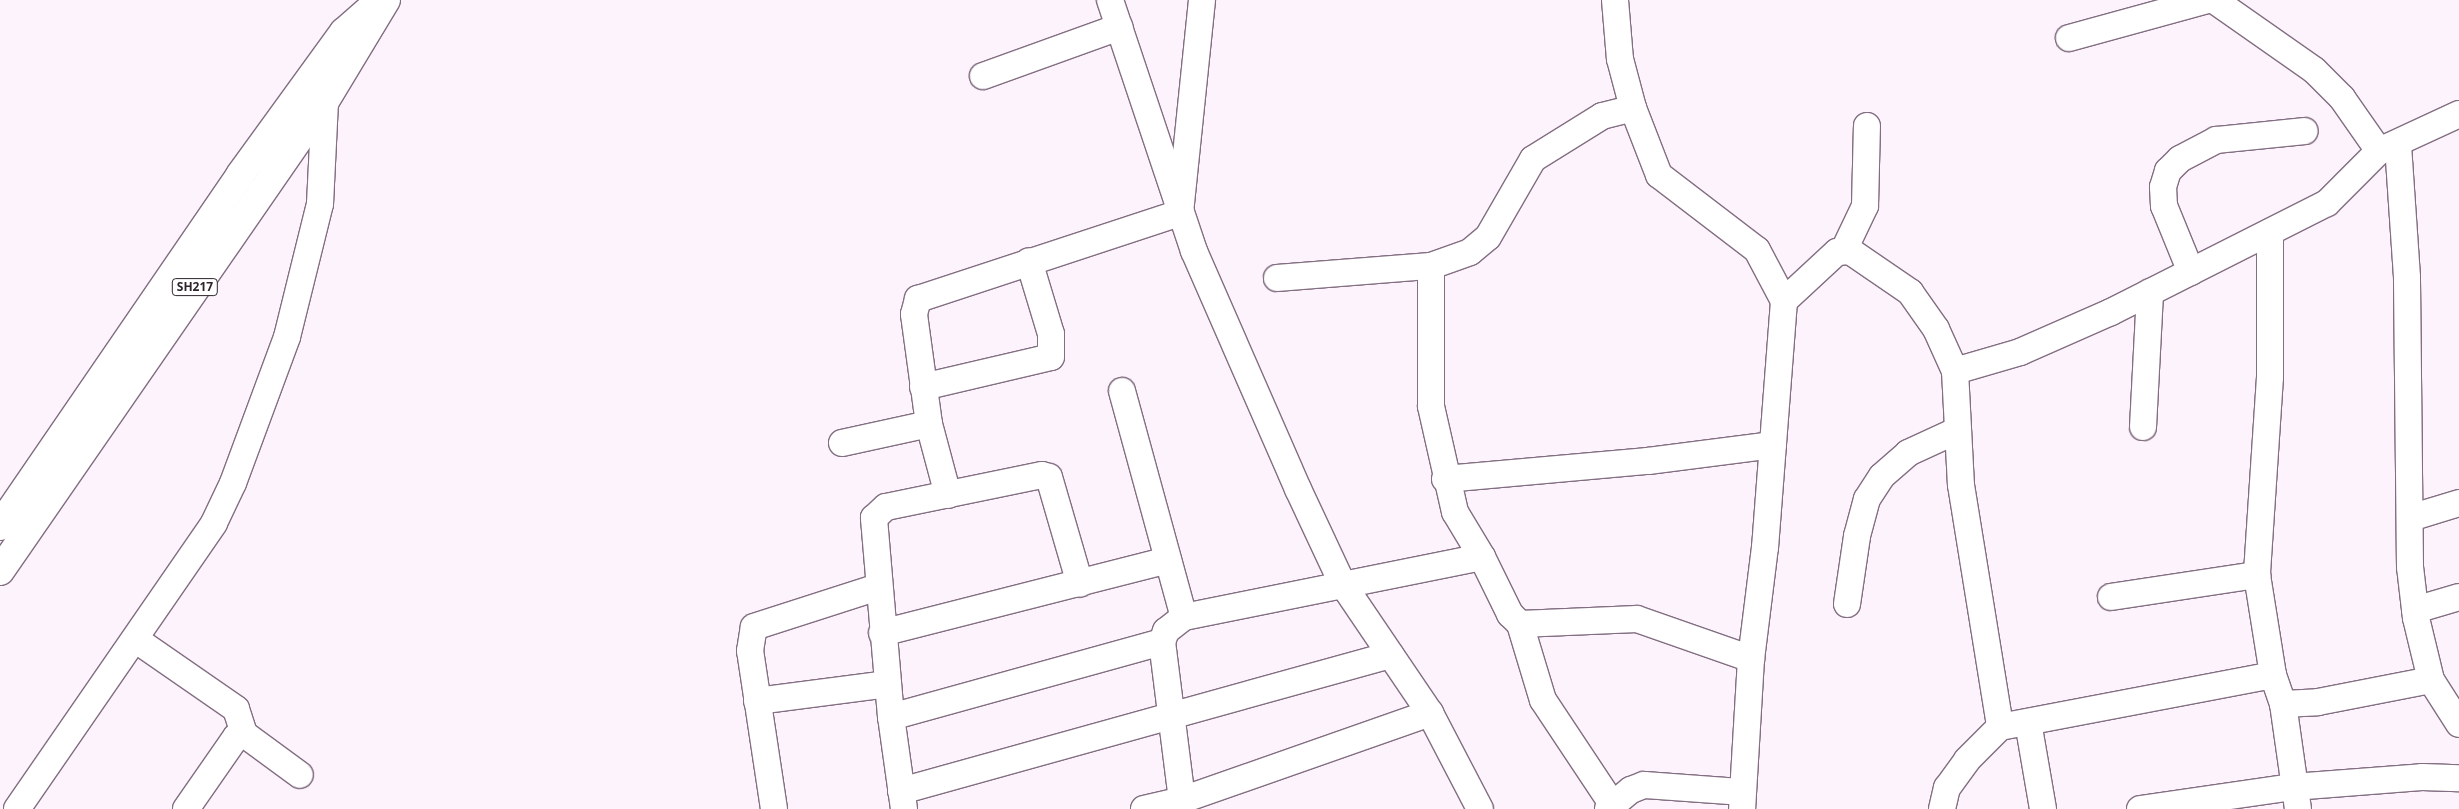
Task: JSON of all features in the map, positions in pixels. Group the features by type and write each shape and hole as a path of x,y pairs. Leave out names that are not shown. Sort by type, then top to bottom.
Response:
{"main road":[{"name":"SH217","path":"0,526 240,175 344,32 380,0"},
{"name":"SH217","path":"0,571 325,101 386,0"}],"street":[{"path":"1110,0 1180,213 1342,583 1430,713 1480,809"},
{"path":"1180,213 1202,0"},
{"path":"1432,266 1431,406 1445,479 1455,512 1482,557 1510,614 1520,624 1543,700 1610,806 1644,785 1741,801 1751,659 1773,445 1784,301 1757,250 1659,175 1633,108 1620,59 1615,0"},
{"path":"2069,38 2208,0"},
{"path":"2214,0 2314,70 2389,148 2407,277 2410,518 2415,610 2431,680 2459,724"},
{"path":"983,76 1119,27"},
{"path":"17,809 214,523 288,337 320,204 325,101"},
{"path":"1278,278 1432,266 1470,252 1488,237 1533,159 1602,116 1633,108"},
{"path":"1955,371 2020,352 2150,292 2327,203 2389,148 2459,114"},
{"path":"1844,250 1865,206 1867,126"},
{"path":"2190,272 2164,206 2163,187 2168,171 2180,159 2216,140 2305,131"},
{"path":"948,494 929,424 914,314 918,299 1180,213"},
{"path":"2270,232 2270,377 2257,575 2273,675 2283,704 2296,798"},
{"path":"1784,301 1837,252 1850,251 1910,292 1936,329 1955,371 1960,486 2000,727"},
{"path":"924,387 1051,357 1051,334 1029,261"},
{"path":"2143,427 2150,292"},
{"path":"1122,391 1184,617"},
{"path":"842,443 929,424"},
{"path":"1847,604 1857,536 1867,499 1882,476 1908,453 1958,430"},
{"path":"1445,479 1648,461 1773,445"},
{"path":"1080,584 1050,477 1042,476 886,507 874,518 882,632 902,800 1170,718 1390,655"},
{"path":"2410,518 2459,503"},
{"path":"1182,800 1170,718 1162,642 1166,631 1184,617 1342,583 1482,557"},
{"path":"882,632 1080,584 1168,560"},
{"path":"2111,597 2257,575"},
{"path":"774,809 750,651 754,627 878,587"},
{"path":"2415,610 2459,596"},
{"path":"1520,624 1637,619 1751,659"},
{"path":"135,639 236,709 244,734 300,775"},
{"path":"891,717 1162,642"},
{"path":"1942,809 1947,788 1967,760 2000,727 2273,675"},
{"path":"2283,704 2318,702 2431,680"},
{"path":"757,701 888,684"},
{"path":"1144,809 1182,800 1430,713"},
{"path":"2028,722 2043,809"},
{"path":"186,809 236,737 244,734"},
{"path":"2140,809 2296,798 2422,777 2459,778"},
{"path":"0,804 8,809"}]}
